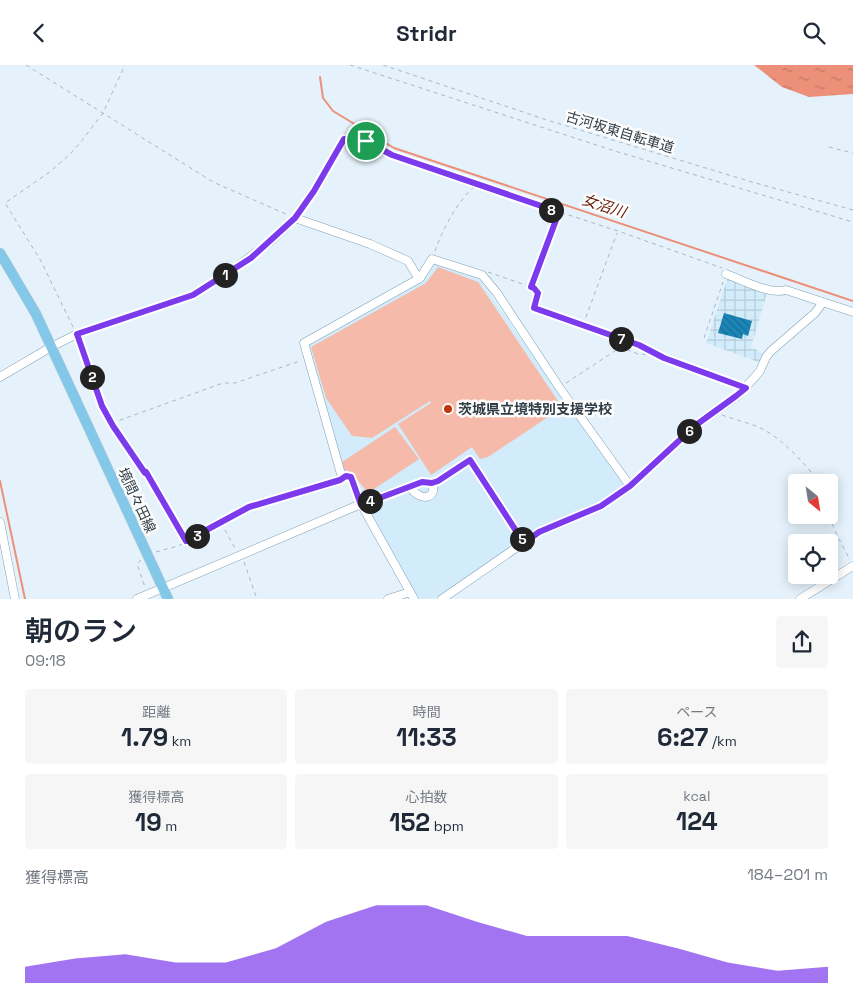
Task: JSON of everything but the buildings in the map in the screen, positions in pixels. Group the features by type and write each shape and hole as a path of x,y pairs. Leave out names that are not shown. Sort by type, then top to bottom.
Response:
{"main road":[{"name":"境間々田線","path":"0,253 29,300 168,599"}],"street":[{"path":"0,377 77,334 193,295 251,258 295,218 314,191 344,139"},
{"path":"295,218 370,244 408,261 420,278"},
{"path":"388,599 412,596 361,505 351,477 341,474 305,346 306,342 420,278 432,259 482,275 497,293 559,387 630,486"},
{"path":"726,274 768,290 781,292 786,290 853,311"},
{"path":"442,599 539,532 601,506 630,486 696,425 746,388 760,371 771,351 815,313 823,302"},
{"path":"138,599 361,505 422,482 432,483 438,481 470,460 524,543"},
{"path":"410,487 416,495 426,497 433,492 434,487 432,483"},
{"path":"0,522 15,599"},
{"path":"800,599 853,565"}],"path":[{"path":"26,65 213,182 295,218"},
{"path":"125,65 103,113 69,155 51,171 5,203 41,261 77,334 102,406 146,472 186,541"},
{"path":"350,65 618,152 853,222"},
{"name":"古河坂東自転車道","path":"383,65 547,120 853,211"},
{"path":"344,139 366,141 392,155 476,185 618,231 728,270 704,338"},
{"path":"829,147 853,153"},
{"path":"432,259 439,240 454,213 467,193 476,185"},
{"path":"531,287 559,212"},
{"path":"583,326 618,231"},
{"path":"473,272 486,271 534,288 538,293 534,308 639,345 658,355 746,388"},
{"path":"559,387 621,347 638,354 658,355"},
{"path":"112,423 223,383 235,383 308,359"},
{"path":"714,412 757,426 778,439 812,474"},
{"path":"146,595 137,564 138,561 186,541 249,507 340,480 346,476"},
{"path":"833,524 853,565"}],"shaded area":[{"name":"茨城県立境特別支援学校","path":"437,263 479,279 624,483 624,487 599,503 540,526 440,598 418,599 364,503 342,470 308,344 423,281"},
{"path":"438,267 478,282 560,404 547,413 548,417 488,457 480,459 472,447 431,475 398,424 431,403 430,401 372,438 352,436 326,398 311,347 426,283"},
{"path":"728,277 767,293 751,347 764,354 761,363 706,343"},
{"path":"395,427 419,459 368,493 352,473 344,469 342,462"}],"water":[{"path":"754,65 853,65 853,94 809,97 782,87"}],"waterway":[{"name":"女沼川","path":"320,77 323,98 333,111 394,148 853,301"},
{"path":"0,481 25,599"}],"place":[{"name":"茨城県立境特別支援学校","path":"448,409"}],"route":[{"path":"344,139 366,141 392,155 559,212 531,287 538,293 534,308 639,345 664,358 746,388 696,425 630,486 601,506 539,532 524,543 470,460 438,481 432,483 422,482 361,505 351,477 346,476 340,480 249,507 186,541 146,472 113,426 102,406 77,334 193,295 251,258 295,218 314,191 344,139"}]}
